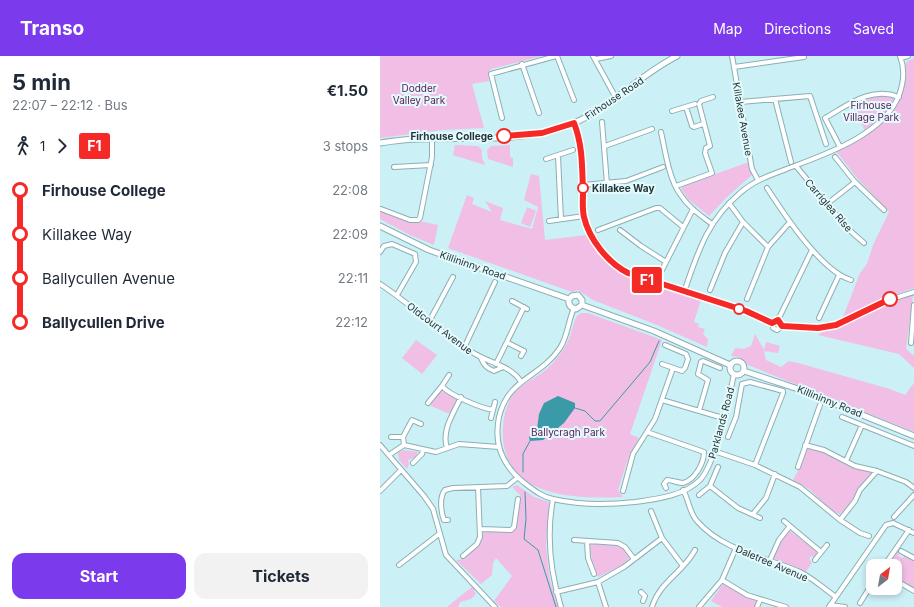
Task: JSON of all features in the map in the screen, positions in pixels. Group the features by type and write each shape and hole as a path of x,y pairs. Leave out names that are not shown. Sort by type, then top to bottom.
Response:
{"main road":[{"name":"Firhouse Road","path":"380,143 432,138 510,136 542,133 574,123 616,98 677,56"},
{"name":"Killininny Road","path":"380,226 429,250 569,299 572,296 578,295 582,300 582,305 654,331 730,365 734,361 741,362 744,365 744,371 802,390 914,436"},
{"path":"569,299 569,304 574,308 578,308 582,305"},
{"path":"730,365 731,371 734,374 739,375 744,371"}],"street":[{"path":"502,118 491,74 522,64 557,56 574,100"},
{"path":"611,56 595,57 616,98"},
{"name":"Killakee Avenue","path":"732,56 752,169 758,180"},
{"path":"684,292 696,257 712,224 729,203 741,192 767,175 796,166 840,146 881,123 888,115 898,97 903,79 901,57 908,56"},
{"path":"734,67 804,57"},
{"path":"522,64 539,113"},
{"path":"840,146 825,118 863,97 886,93 898,97"},
{"path":"740,102 810,96 826,144"},
{"path":"676,186 712,173 706,153 706,148 710,146 699,104 702,101 713,97"},
{"path":"775,99 791,162"},
{"path":"672,111 695,104"},
{"path":"686,107 692,126 694,127 703,124"},
{"path":"602,122 607,184"},
{"path":"574,123 582,148 584,216 596,243 620,269 684,292 752,313 772,323 772,327 776,330 779,330 782,326 818,328 836,325 886,301 914,292"},
{"path":"605,146 652,129"},
{"path":"661,132 679,194 692,209 712,224"},
{"path":"381,209 410,220 418,220 422,216 431,165 432,138"},
{"path":"546,159 573,150"},
{"path":"558,156 561,219"},
{"path":"835,156 855,182 884,210"},
{"path":"394,167 431,165"},
{"name":"Carriglea Rise","path":"796,166 847,228 864,243"},
{"path":"583,185 607,184 638,178 663,167"},
{"path":"826,204 855,182"},
{"path":"767,188 790,222 812,250 839,274 851,280"},
{"path":"729,203 743,222 768,247"},
{"path":"598,230 656,208 660,208 683,227"},
{"path":"660,274 692,209"},
{"path":"549,221 584,216"},
{"path":"710,290 725,254 743,222"},
{"path":"747,300 768,247 790,222"},
{"path":"620,230 640,246 666,262"},
{"path":"380,252 384,246 392,244 415,254 416,262 397,296"},
{"path":"772,323 778,320 812,250"},
{"path":"819,318 839,274"},
{"path":"430,320 453,277"},
{"path":"464,348 495,282"},
{"name":"Oldcourt Avenue","path":"381,285 430,320 464,348 511,372 521,382"},
{"path":"496,364 526,308 512,301"},
{"path":"911,343 914,305"},
{"name":"Parklands Road","path":"574,308 560,348 545,365 513,388 503,404 498,424 499,447 509,470 538,494 553,499 585,503 624,503 665,497 695,485 701,479 709,466 734,374"},
{"path":"778,320 782,326"},
{"path":"508,343 524,351 521,356"},
{"path":"662,364 684,370 688,356 665,345"},
{"path":"481,357 485,366 490,370 494,371 503,368"},
{"path":"699,411 708,380 698,374 701,362 703,361 720,368"},
{"path":"623,491 633,454 655,419 673,368"},
{"path":"428,403 442,386 448,375"},
{"path":"728,437 736,417 742,384 750,382 782,391 783,393 755,465"},
{"path":"442,386 450,393 479,407 492,410"},
{"path":"447,448 445,438 446,430 461,397"},
{"path":"662,400 723,418"},
{"path":"491,418 492,410 496,402"},
{"path":"798,467 820,405"},
{"path":"842,417 914,446"},
{"path":"404,445 403,437 412,420 421,424"},
{"path":"846,461 862,426"},
{"path":"647,432 704,452 700,467 691,478 681,483 667,480 664,484 666,488"},
{"path":"391,437 403,437"},
{"path":"389,455 404,445 436,452 465,444 484,447 499,447"},
{"path":"805,444 824,450 855,466 878,471 906,482 914,488"},
{"path":"380,445 424,496 433,509 446,555 495,607"},
{"path":"413,463 422,454 423,450"},
{"path":"714,451 755,465 810,493 840,520 860,533 869,536"},
{"path":"699,495 710,486 718,467"},
{"path":"380,491 401,470"},
{"path":"840,520 855,501 860,490 878,471"},
{"path":"753,514 766,498 775,474"},
{"path":"448,520 444,520 443,517 441,497 444,490 453,488 507,486 517,478"},
{"path":"710,486 738,508 760,518"},
{"path":"463,556 477,544 480,537 481,529 478,487"},
{"name":"Daletree Avenue","path":"684,490 691,512 696,521 710,533 736,548 769,562 802,573 836,597"},
{"path":"894,517 914,494"},
{"path":"481,529 511,530 514,527 518,499"},
{"path":"553,499 550,515 549,543 551,569 561,607"},
{"path":"651,511 662,538 683,566"},
{"path":"784,521 821,552"},
{"path":"829,606 886,525 893,523 914,533"},
{"path":"769,562 779,540 790,526"},
{"path":"889,559 909,530"},
{"path":"399,565 439,534"},
{"path":"556,592 598,582 624,567 662,538"},
{"path":"574,540 618,543 626,547 634,559"},
{"path":"587,541 588,558 594,574"},
{"path":"815,560 826,545"},
{"path":"699,607 722,580 736,548"},
{"path":"652,607 658,591 683,566 695,550"},
{"path":"901,551 914,558"},
{"path":"722,580 747,595 786,607"},
{"path":"598,582 606,607"},
{"path":"902,584 914,592"},
{"path":"642,592 645,596 654,599"},
{"path":"860,603 866,593"},
{"path":"643,601 645,596"},
{"path":"757,607 760,600"},
{"path":"829,606 845,607"}],"green space":[{"name":"Dodder Valley Park","path":"380,56 542,56 491,69 488,73 489,81 472,84 484,128 442,130 380,138"},
{"path":"914,58 914,288 878,301 842,320 860,273 867,264 873,245 889,212 857,178 836,151 872,131 882,124 890,115 902,93 906,78 906,62"},
{"name":"Firhouse Village Park","path":"878,95 893,98 893,102 887,112 865,131 853,106"},
{"path":"455,145 478,146 482,150 482,158 485,165 453,155"},
{"path":"510,145 510,157 513,158 513,167 488,159 487,150 491,146"},
{"path":"749,162 752,175 727,197 709,216 689,200 681,189 685,185"},
{"path":"531,174 539,176 545,240 586,235 610,265 627,277 701,300 694,322 699,324 698,327 705,329 703,334 708,339 707,347 657,325 593,300 578,290 572,292 448,248 467,195 474,198 472,204 492,212 485,201 503,208 500,220 532,229 538,207 524,200"},
{"path":"527,207 536,211 530,227 521,223"},
{"path":"380,211 412,223 419,221 438,225 434,245 410,235 380,219"},
{"path":"913,295 906,349 914,356 914,368 899,354 818,335 824,331 844,325 895,300"},
{"name":"Ballycragh Park","path":"581,313 588,313 662,340 630,434 639,438 628,459 618,490 623,497 605,498 567,495 549,491 532,484 518,474 508,459 503,440 504,417 512,396 519,388 544,372 552,364 567,343 577,316"},
{"path":"755,334 764,350 766,342 780,346 778,353 764,351 766,360 781,367 789,361 798,363 890,389 905,395 914,383 914,432 748,365 739,357 731,356 735,348 744,349 751,346"},
{"path":"416,340 437,355 422,374 402,358"},
{"path":"442,391 457,398 450,414 431,406 432,400"},
{"path":"806,447 824,452 872,471 874,474 859,488 848,507 840,514 832,511 809,489 793,480 801,468 800,463"},
{"path":"403,450 418,452 416,457 408,460 409,464 407,469 399,460 398,453"},
{"path":"517,485 534,497 549,502 546,548 550,580 558,607 501,607 494,601 512,576 496,558 493,563 492,575 481,584 456,560 465,559 477,544 485,530 512,531 520,495 512,487"},
{"path":"790,531 816,551 817,554 814,557 811,556 809,559 812,563 805,573 773,558 783,538"},
{"path":"592,544 621,546 630,557 621,566 598,577 592,561 590,546"},
{"path":"898,550 900,552 898,556 902,558 905,556 914,560 914,590 902,582 902,559 892,559"},
{"path":"723,584 756,600 755,607 722,607 711,601"},
{"path":"473,586 476,588 474,591 476,594 471,599 460,602 458,607 447,607"}],"water":[{"path":"558,396 575,403 575,408 564,423 543,440 530,441 529,437 537,429 539,414 544,403"}],"waterway":[{"path":"575,408 585,411 595,421 600,421 650,362 659,341"},
{"path":"523,472 523,454 530,441"},
{"path":"525,492 526,519 524,539 538,550 556,607"}],"bus line":[{"name":"F1","path":"504,136 542,133 574,123 582,148 584,216 587,227 595,241 612,262 620,269 628,273 758,315 772,323 775,320 778,320 782,323 782,326 818,328 836,325 890,299"}],"place":[{"name":"Firhouse College","path":"504,136"},
{"name":"Killakee Way","path":"583,188"}]}
